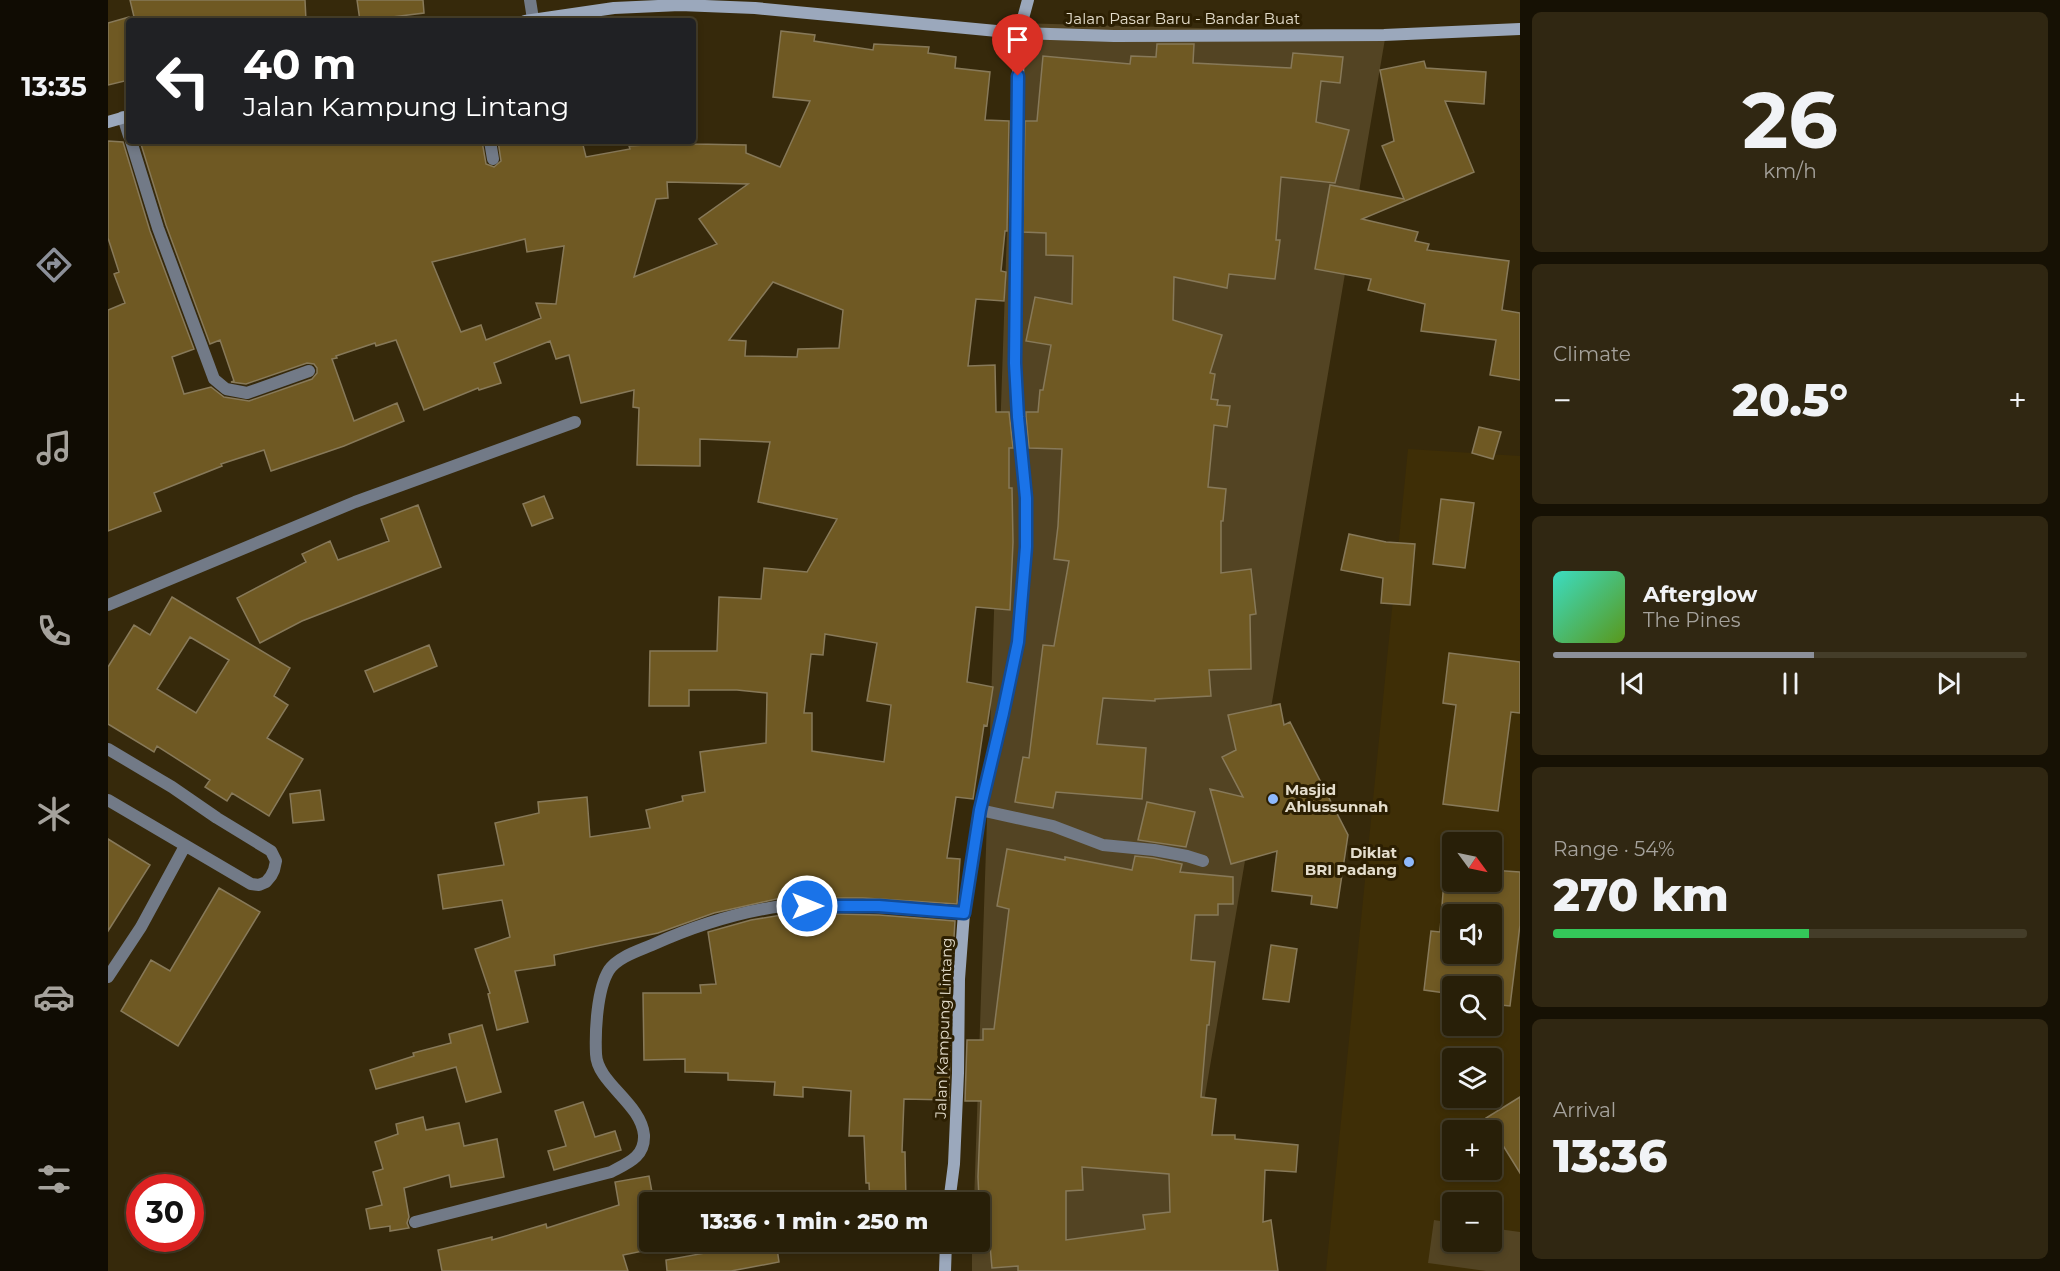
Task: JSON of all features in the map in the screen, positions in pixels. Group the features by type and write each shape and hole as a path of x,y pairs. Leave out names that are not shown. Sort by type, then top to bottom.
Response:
{"street":[{"path":"529,18 530,0"},
{"name":"Jalan Kampung Lintang","path":"950,1192 954,1164 959,979 964,913 980,810 1018,642 1026,547 1026,498 1015,363 1019,33 1028,0"},
{"name":"Jalan Pasar Baru - Bandar Buat","path":"543,18 614,8 680,5 755,8 1019,33 1171,36 1384,35 1520,29"},
{"path":"108,122 126,116"},
{"path":"131,144 158,228 214,379 226,389 247,393 309,371"},
{"path":"491,144 494,159"},
{"path":"108,605 355,502 575,423"},
{"path":"108,749 271,851 276,861 274,870 266,882 259,885 251,884 108,800"},
{"path":"980,810 1053,826 1104,844 1154,850 1203,861"},
{"path":"108,978 141,927 185,846"},
{"path":"415,1222 611,1172 636,1159 644,1144 644,1132 636,1114 597,1066 596,1056 601,993 610,968 619,960 703,926 784,906 879,906 964,913"},
{"path":"945,1271 946,1252"}],"shaded area":[{"path":"1014,23 1386,33 1200,1125 1185,1271 972,1271 972,1252 990,1252 990,1192 974,1192"},
{"name":"Diklat BRI Padang","path":"1408,449 1520,456 1520,1271 1326,1271"},
{"path":"1434,1220 1442,1221 1442,1252 1502,1252 1502,1230 1520,1232 1520,1271 1486,1271 1428,1263"}],"building":[{"path":"130,0 305,0 306,18 134,18"},
{"path":"357,0 423,0 424,13 384,18 360,18"},
{"path":"129,17 126,18 126,81 108,85 108,23"},
{"path":"781,31 815,35 814,41 873,50 874,44 929,47 928,53 956,57 955,68 990,72 985,120 1009,121 1007,231 1005,231 1001,271 1006,272 1004,301 976,299 968,366 995,365 996,412 1009,412 1013,448 1009,448 1013,542 1010,610 976,607 967,682 993,687 987,726 984,725 973,799 956,797 947,858 960,859 957,904 863,898 781,898 714,913 658,933 554,955 555,965 515,971 528,1022 497,1030 488,994 490,993 475,949 510,937 502,900 443,909 438,875 504,865 495,823 539,813 538,802 587,797 590,837 650,828 646,810 683,801 682,796 705,792 700,752 766,743 767,693 737,690 689,690 689,706 649,706 650,651 717,651 719,597 761,599 764,568 807,572 837,519 758,502 770,442 700,439 700,466 637,465 639,408 633,407 634,390 581,403 569,355 556,359 550,341 494,363 501,383 479,390 478,388 424,410 396,340 376,346 375,343 332,359 354,421 397,403 404,421 344,446 271,471 264,450 221,464 222,466 154,493 161,511 108,531 108,310 125,303 114,274 119,272 108,238 108,141 123,142 150,231 194,349 172,357 184,394 211,387 224,397 249,401 312,379 317,373 317,368 314,364 307,363 246,384 231,382 234,381 220,340 210,344 166,225 141,144 483,144 486,164 494,167 501,161 498,144 583,144 586,157 630,149 629,146 746,145 746,153 780,167 810,101 773,97","holes":["667,182 748,184 699,219 717,244 634,277 656,199 668,198","525,239 527,252 564,246 556,304 536,303 541,318 486,340 481,325 461,332 432,262","773,282 843,310 839,348 798,349 797,357 745,356 746,341 729,340","825,634 877,643 867,701 891,705 884,762 812,751 812,713 804,713 811,654 823,655"]},
{"path":"1157,44 1194,44 1193,63 1291,68 1293,53 1343,57 1340,83 1321,81 1316,122 1349,130 1335,183 1281,177 1276,240 1280,240 1275,279 1229,274 1227,288 1174,277 1173,320 1222,335 1210,373 1215,374 1211,399 1218,400 1217,405 1230,406 1227,427 1214,425 1208,487 1226,489 1223,521 1221,521 1221,573 1251,569 1256,614 1250,615 1251,669 1209,670 1211,696 1155,699 1155,701 1103,698 1097,744 1146,748 1142,799 1056,792 1053,808 1015,802 1023,757 1029,758 1043,645 1054,646 1069,561 1054,559 1062,449 1029,448 1026,416 1026,412 1038,412 1040,390 1043,390 1051,345 1026,341 1035,297 1072,304 1073,256 1046,255 1046,233 1023,232 1025,121 1037,121 1043,56 1130,64 1131,56 1156,57"},
{"path":"1424,61 1426,68 1486,72 1484,104 1445,101 1474,172 1362,219 1418,232 1415,241 1429,244 1427,250 1509,261 1502,310 1520,313 1520,380 1490,375 1496,340 1421,331 1425,304 1368,290 1371,279 1315,269 1330,185 1404,199 1382,146 1394,141 1380,70"},
{"path":"1479,427 1501,432 1493,459 1472,453"},
{"path":"544,496 553,518 532,526 523,504"},
{"path":"1441,499 1474,503 1465,568 1433,564"},
{"path":"418,505 441,567 302,621 260,643 237,598 306,562 302,554 330,541 338,560 389,541 381,519"},
{"path":"1349,534 1386,542 1415,544 1410,605 1381,603 1383,578 1341,570"},
{"path":"172,597 290,668 274,696 288,705 267,738 303,759 269,816 232,793 227,801 205,787 210,780 157,746 154,752 108,724 108,667 134,625 150,635","holes":["190,637 229,660 196,713 157,689"]},
{"path":"429,645 437,666 374,692 365,671"},
{"path":"1449,653 1520,662 1520,713 1511,712 1498,811 1443,804 1456,705 1443,703"},
{"path":"1280,704 1284,725 1290,722 1348,835 1337,908 1311,904 1312,896 1272,891 1277,851 1231,864 1210,789 1243,797 1222,757 1236,750 1228,715"},
{"path":"320,790 324,820 293,823 290,794"},
{"path":"1147,802 1195,812 1186,847 1138,840"},
{"path":"108,839 150,865 108,931"},
{"path":"1007,849 1132,870 1135,856 1153,858 1182,864 1180,872 1233,877 1233,904 1218,904 1218,915 1195,915 1191,960 1215,962 1201,1097 1216,1099 1212,1135 1235,1135 1235,1139 1298,1145 1296,1172 1265,1170 1263,1222 1271,1220 1278,1271 1018,1271 1018,1266 992,1268 990,1192 979,1192 981,1101 965,1101 967,1040 983,1040 983,1029 994,1029 1009,909 997,906","holes":["1082,1167 1169,1174 1170,1212 1143,1215 1145,1229 1066,1240 1066,1191 1083,1190"]},
{"path":"1502,871 1520,872 1520,925 1510,1006 1502,1005 1502,976 1442,976 1442,993 1424,990 1431,931 1440,932 1442,906 1442,964 1502,964 1502,904 1442,904 1443,892 1502,892"},
{"path":"219,888 260,912 178,1046 121,1011 151,960 170,971"},
{"path":"794,913 879,915 955,921 947,993 943,993 940,1039 950,1039 949,1100 904,1099 902,1152 905,1152 906,1192 869,1192 869,1183 866,1183 864,1136 849,1136 851,1091 803,1087 803,1097 774,1095 775,1082 728,1080 728,1073 685,1072 685,1059 644,1060 643,993 701,993 700,985 716,984 708,932 751,920"},
{"path":"1271,945 1297,949 1289,1002 1263,999"},
{"path":"482,1025 501,1092 466,1102 456,1067 376,1089 370,1070 414,1056 413,1053 451,1043 449,1034"},
{"path":"1520,1097 1520,1173 1502,1144 1502,1120 1487,1120 1486,1118"},
{"path":"583,1102 595,1137 615,1131 621,1150 554,1170 548,1151 566,1146 555,1111"},
{"path":"423,1117 426,1130 459,1123 464,1146 497,1139 504,1177 451,1187 449,1175 404,1188 409,1228 390,1231 390,1226 370,1229 366,1209 382,1205 373,1172 383,1169 375,1142 398,1134 396,1124"},
{"path":"649,1176 652,1192 639,1192 639,1252 623,1255 628,1271 442,1271 438,1250 492,1237 492,1240 546,1224 547,1228 619,1205 615,1182"},
{"path":"710,1252 778,1252 779,1262 731,1271 667,1271 666,1260"}],"place":[{"name":"Masjid Ahlussunnah","path":"1273,799"},
{"name":"Diklat BRI Padang","path":"1409,862"}],"route":[{"path":"807,906 879,906 964,913 980,810 1018,642 1026,547 1026,498 1015,363 1018,76"}]}
